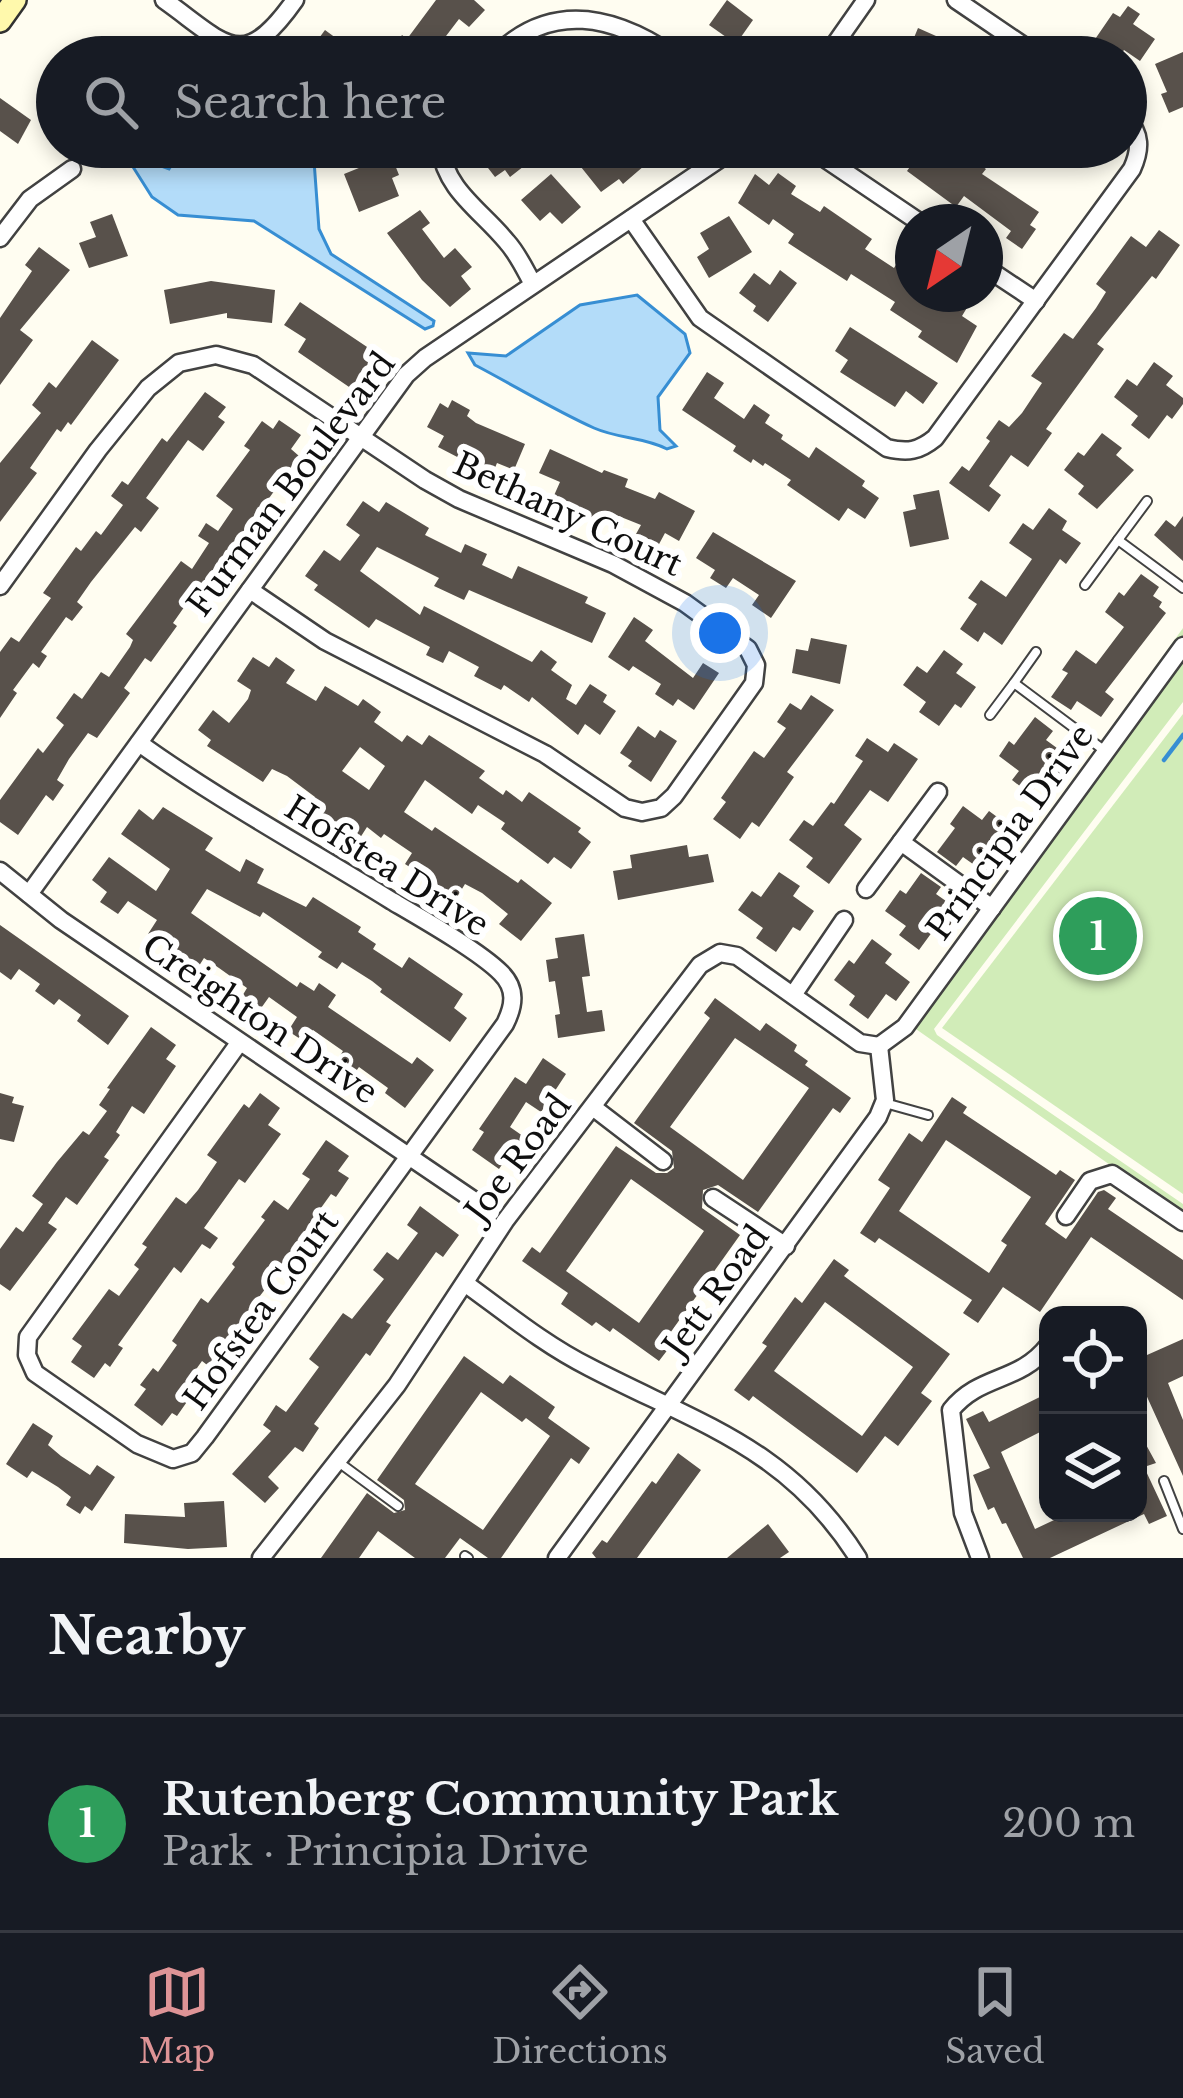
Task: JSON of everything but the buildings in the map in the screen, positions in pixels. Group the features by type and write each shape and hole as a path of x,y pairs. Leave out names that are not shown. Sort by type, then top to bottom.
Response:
{"street":[{"path":"0,21 15,0"},
{"path":"164,0 214,36"},
{"path":"264,36 273,31 296,0"},
{"path":"841,36 866,0"},
{"path":"956,0 1009,36"},
{"path":"520,36 548,21 585,16 625,25 642,36"},
{"path":"447,168 451,182 507,240 533,284"},
{"name":"Furman Boulevard","path":"29,894 406,375 706,168"},
{"path":"839,168 895,206"},
{"path":"631,219 688,304 718,334 887,448 904,452 922,449 935,437 1129,168"},
{"path":"0,238 30,199 72,170"},
{"path":"1003,278 1036,301"},
{"name":"Bethany Court","path":"0,586 148,388 179,363 224,356 253,365 459,499 613,564 686,602 748,649 756,665 754,683 674,796 661,808 642,812 625,808 545,754 325,641 250,590"},
{"name":"Principia Drive","path":"879,1046 905,1027 1183,646"},
{"name":"Hofstea Drive","path":"139,743 502,973 512,990 513,1007 466,1078"},
{"path":"866,889 938,792"},
{"path":"901,842 992,908"},
{"name":"Creighton Drive","path":"0,871 239,1043 491,1212"},
{"path":"793,994 844,920"},
{"name":"Joe Road","path":"261,1558 397,1385 505,1221 700,965 720,953 737,956 860,1043 879,1046"},
{"name":"Hofstea Court","path":"239,1043 28,1336 27,1355 35,1373 137,1444 173,1459 192,1453 466,1078"},
{"path":"879,1046 884,1102"},
{"name":"Jett Road","path":"566,1555 878,1117 884,1102"},
{"path":"594,1108 663,1161"},
{"path":"1066,1216 1090,1181 1112,1174 1183,1222"},
{"path":"713,1198 786,1246"},
{"path":"466,1284 570,1356 727,1432 790,1478 832,1521 858,1558"},
{"path":"980,1558 963,1513 951,1410 965,1392 1032,1366 1039,1357"}],"lane":[{"path":"1085,585 1147,501"},
{"path":"1118,540 1183,587"},
{"path":"990,715 1036,652"},
{"path":"1014,683 1106,752"},
{"path":"884,1102 928,1115"},
{"path":"336,1460 398,1506"},
{"path":"1164,1481 1183,1529"}],"green space":[{"path":"1183,628 1183,702 934,1029 1183,1204 1183,1216 903,1020"},
{"path":"1183,714 1183,1194 942,1028"}],"water":[{"path":"134,168 315,168 319,229 331,254 434,321 433,326 425,329 254,221 178,215 152,197"},
{"path":"637,295 685,334 690,353 658,397 660,430 676,446 667,449 594,428 475,365 468,353 506,356 580,305"}],"waterway":[{"path":"1164,760 1183,735"}],"place":[{"name":"Rutenberg Community Park","path":"1098,936"}]}
